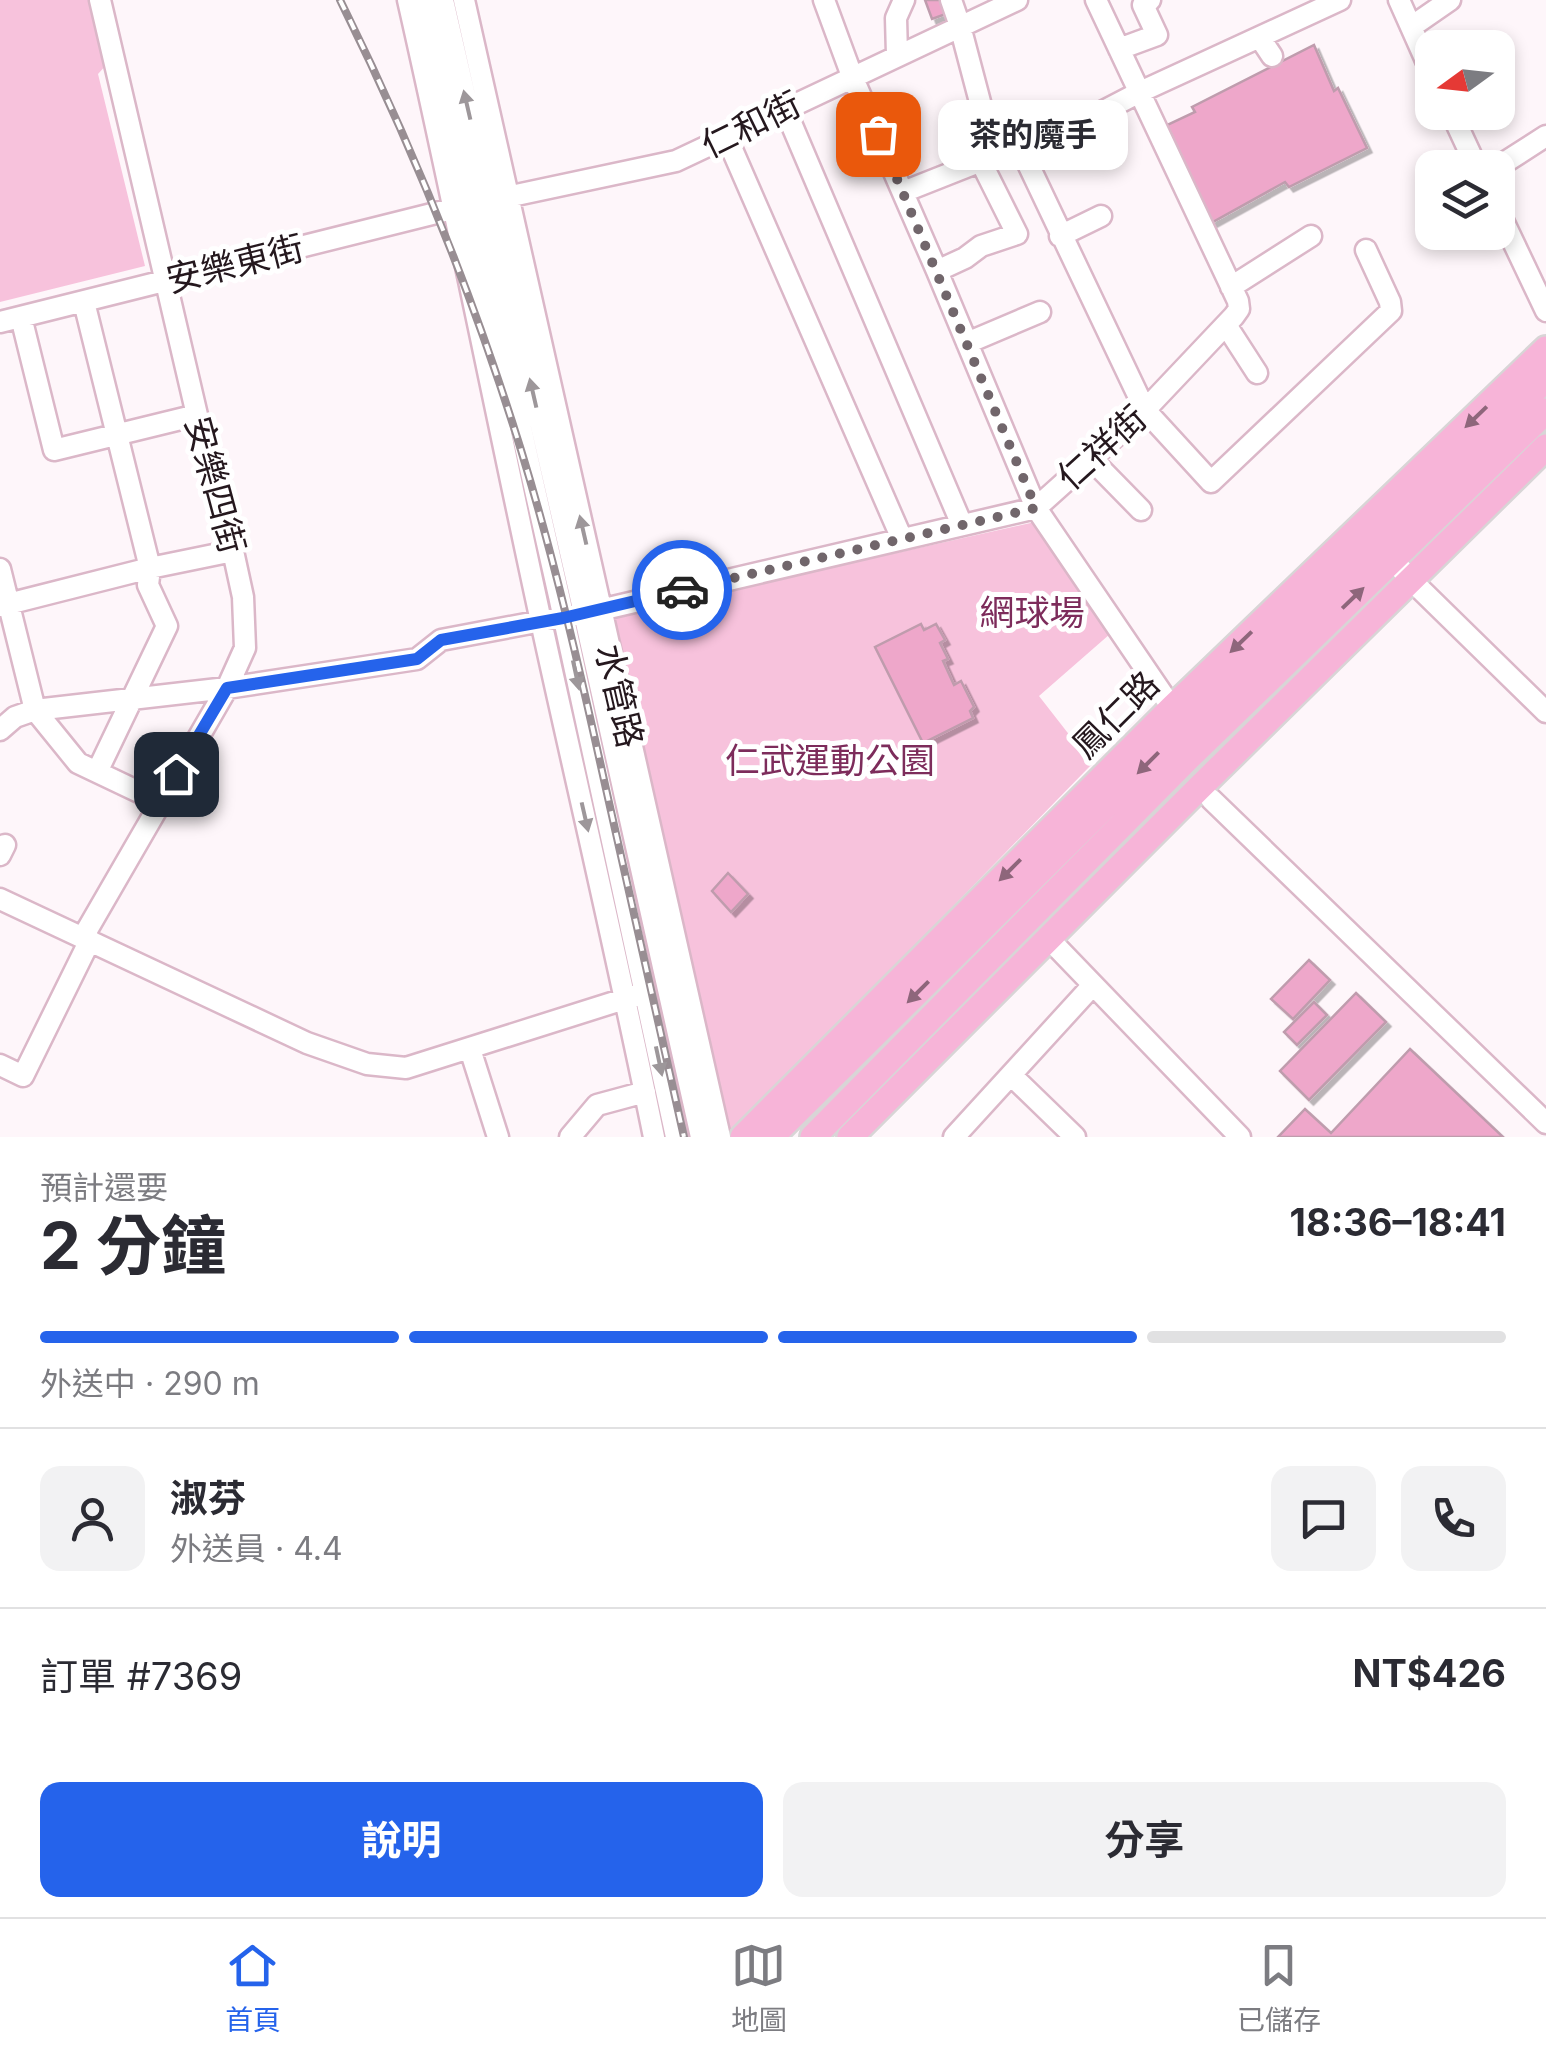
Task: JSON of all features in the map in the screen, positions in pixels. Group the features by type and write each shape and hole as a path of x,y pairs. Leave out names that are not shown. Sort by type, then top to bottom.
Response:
{"main road":[{"name":"鳳仁路","path":"814,1137 1188,758 1546,350"},
{"name":"鳳仁路","path":"743,1137 1176,720 1377,542 1546,379"},
{"name":"鳳仁路","path":"1377,542 1546,410"},
{"path":"862,1133 1048,939 1205,794 1411,580 1546,447"},
{"name":"鳳仁路","path":"771,1137 1176,720"}],"street":[{"name":"安樂四街","path":"0,1065 23,1076 86,938 227,688 245,648 243,597 233,551 196,414 100,0"},
{"path":"408,0 480,202"},
{"path":"424,0 480,202"},
{"path":"443,0 480,202"},
{"path":"464,0 480,202"},
{"path":"824,0 852,76 1036,508 1176,720 1205,794 1546,1123"},
{"path":"937,270 965,258 980,246 1017,234 987,158 951,0"},
{"name":"仁和街","path":"480,202 676,161 1017,0"},
{"path":"1096,0 1231,287 1239,309 1226,325 1257,374"},
{"path":"1119,49 1157,35 1142,5 1150,0"},
{"path":"1063,132 1340,0"},
{"path":"1399,0 1415,37"},
{"path":"1411,28 1450,0"},
{"path":"897,56 896,18 900,3"},
{"path":"1260,38 1272,56"},
{"path":"785,109 962,525"},
{"path":"1515,156 1546,136"},
{"path":"726,138 902,539"},
{"path":"903,192 1020,145 1144,410 1211,482 1391,311 1366,250"},
{"name":"安樂東街","path":"0,322 480,202"},
{"name":"水管路","path":"480,202 720,1137"},
{"name":"水管路","path":"480,202 583,614 701,1137"},
{"name":"水管路","path":"480,202 542,622 635,996 676,1137"},
{"path":"1060,236 1101,216"},
{"path":"1231,287 1311,236"},
{"path":"1515,246 1546,311"},
{"path":"84,302 150,568 148,585 167,626 97,772"},
{"path":"967,343 1040,312"},
{"path":"21,317 54,450 196,414"},
{"name":"仁祥街","path":"35,710 227,688 417,659 441,640 583,614 1036,508 1144,410 1226,325"},
{"path":"1092,458 1142,510"},
{"path":"1377,542 1546,712"},
{"path":"4,605 233,551"},
{"path":"0,569 4,605 35,710 78,763 160,802"},
{"name":"水管路","path":"583,614 654,1137"},
{"path":"0,730 35,710"},
{"path":"0,899 307,1043 366,1064 406,1068 668,987"},
{"path":"1048,939 1240,1137"},
{"path":"954,1137 1093,984"},
{"path":"470,1048 498,1137"},
{"path":"1011,1075 1075,1137"},
{"path":"823,1085 844,1106 862,1133"},
{"path":"570,1137 597,1104 645,1092"}],"green space":[{"path":"0,0 92,0 108,63 98,74 145,266 0,302"},
{"name":"仁武運動公園","path":"1035,522 1110,634 1039,696 1092,764 728,1137 606,618"}],"building":[{"path":"925,0 950,0 954,11 932,19"},
{"path":"1314,45 1334,91 1338,88 1367,148 1289,187 1285,182 1211,223 1167,125 1195,112 1192,107"},
{"path":"921,624 924,630 936,624 945,640 940,643 948,659 943,661 954,685 961,681 974,707 970,711 973,718 923,743 875,647"},
{"path":"728,873 748,894 731,912 712,891"},
{"path":"1309,960 1330,980 1293,1019 1271,999"},
{"path":"1356,993 1386,1022 1309,1100 1280,1071"},
{"path":"1314,1002 1327,1015 1297,1045 1284,1032"},
{"path":"1410,1049 1503,1137 1278,1137 1305,1109 1331,1133"}],"railway":[{"path":"340,0 440,221 521,450 577,661 684,1137"}],"way so far":[{"path":"682,590 1036,508 878,134"}],"place":[{"name":"茶的魔手","path":"878,134"}],"route":[{"path":"176,774 227,688 417,659 441,640 563,618 682,590"}],"park label":[{"name":"網球場","path":"1032,613"}]}
